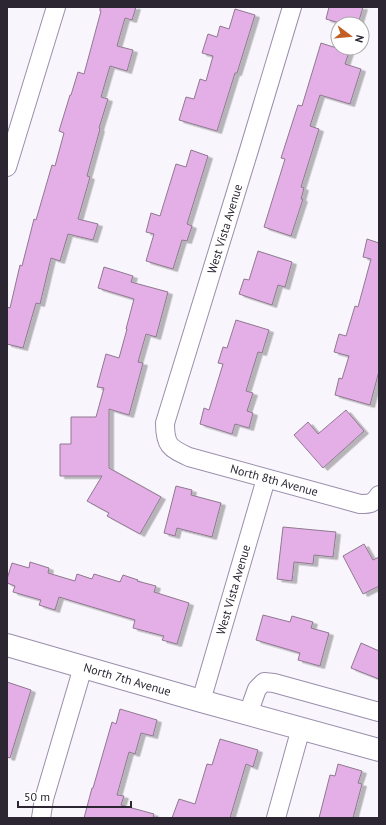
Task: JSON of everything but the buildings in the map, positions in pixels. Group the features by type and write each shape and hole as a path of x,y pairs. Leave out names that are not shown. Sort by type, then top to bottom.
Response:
{"main road":[{"name":"North 7th Avenue","path":"7,645 379,750"}],"street":[{"path":"7,167 56,7"},
{"name":"West Vista Avenue","path":"174,450 166,438 165,423 292,7"},
{"name":"North 8th Avenue","path":"174,450 190,457 360,504 369,504 377,498"},
{"name":"West Vista Avenue","path":"201,701 266,479"},
{"path":"41,818 44,799 83,667"},
{"path":"248,714 257,689 264,682 274,683 379,712"},
{"path":"276,818 301,728"}]}
